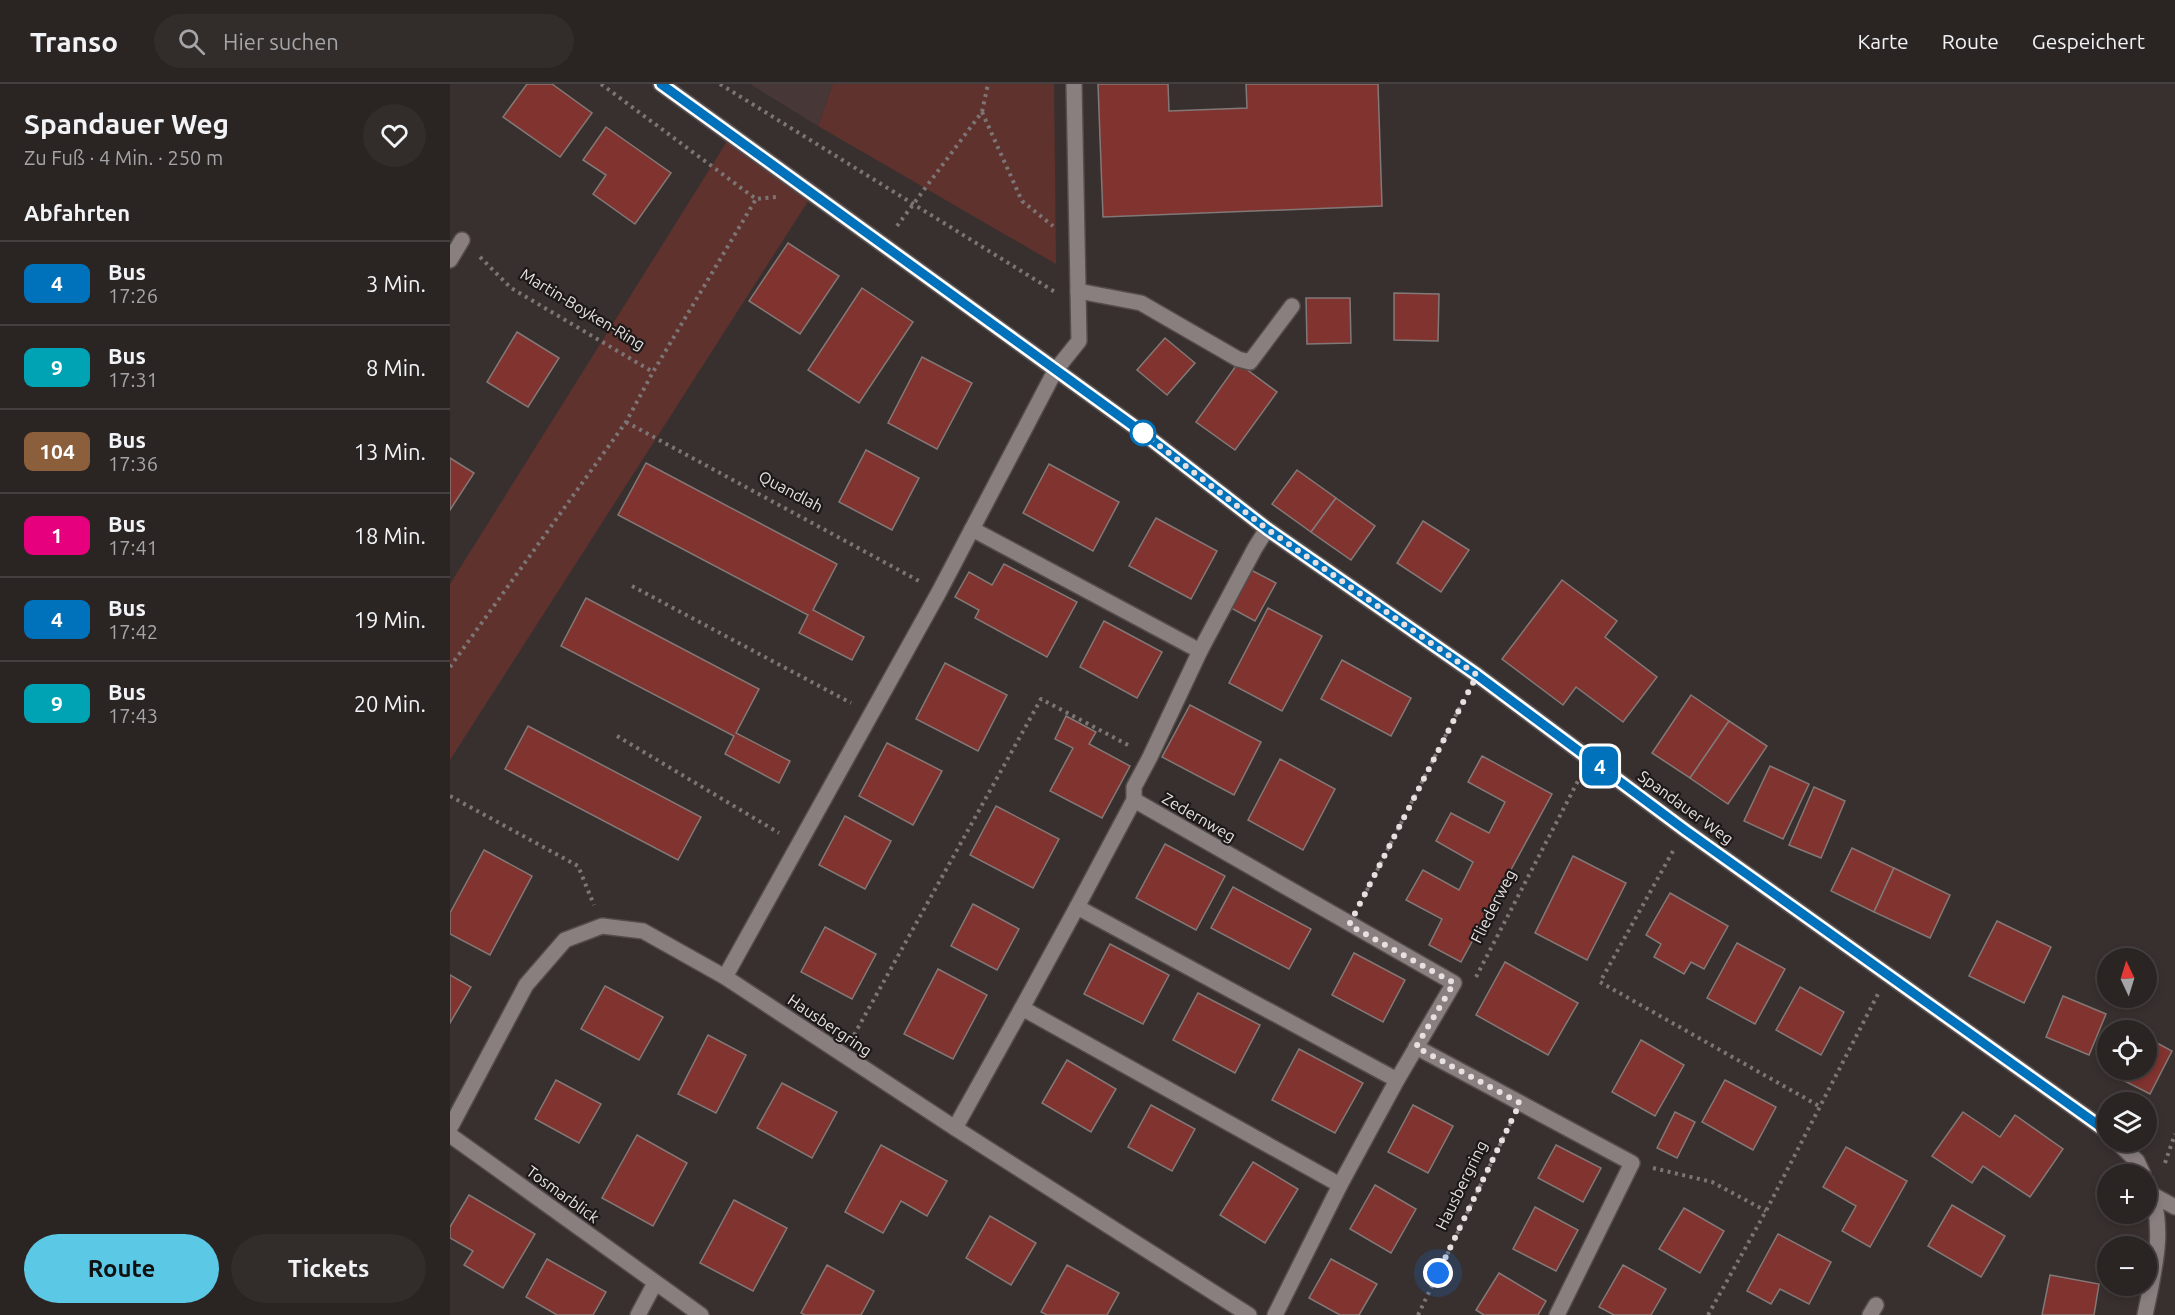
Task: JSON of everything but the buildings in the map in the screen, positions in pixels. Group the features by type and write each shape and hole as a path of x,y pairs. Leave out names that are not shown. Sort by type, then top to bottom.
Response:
{"street":[{"name":"Spandauer Weg","path":"661,84 1143,433 1267,529 1477,675 1685,830 2097,1124"},
{"path":"725,977 939,592 1055,370 1079,341 1074,84"},
{"path":"450,260 462,240"},
{"path":"1078,299 1141,303 1238,359 1250,362 1292,306"},
{"path":"972,529 1200,651"},
{"path":"955,1128 1134,800 1134,787 1200,651 1254,548 1267,529"},
{"name":"Zedernweg","path":"1134,800 1454,983"},
{"path":"1077,907 1396,1080"},
{"name":"Hausbergring","path":"450,1128 526,985 565,940 602,927 643,931 725,977 955,1128 1250,1315"},
{"path":"1275,1315 1396,1080 1454,983"},
{"path":"1022,1008 1340,1185"},
{"path":"1416,1047 1632,1163 1557,1315"},
{"name":"Tosmarblick","path":"450,1135 701,1315"},
{"path":"2128,1152 2138,1164"},
{"path":"2157,1193 2175,1207"},
{"path":"2145,1315 2159,1230 2157,1221"},
{"path":"638,1315 655,1283"}],"path":[{"path":"602,84 756,199 812,195"},
{"path":"720,84 914,203 1078,299"},
{"path":"883,246 982,112 988,84"},
{"path":"982,112 1022,201 1077,244"},
{"path":"450,667 627,422 653,372 756,199"},
{"name":"Martin-Boyken-Ring","path":"462,240 511,288 653,372"},
{"name":"Quandlah","path":"627,422 939,592"},
{"path":"632,586 871,714"},
{"path":"1349,925 1477,675"},
{"path":"843,1055 1041,699 1150,757"},
{"path":"617,736 798,844"},
{"name":"Fliederweg","path":"1454,983 1469,990 1590,758"},
{"path":"450,796 578,866 602,927"},
{"path":"1685,830 1600,982 1819,1106"},
{"path":"1708,1315 1766,1212 1888,975"},
{"name":"Hausbergring","path":"1418,1315 1520,1103"},
{"path":"1632,1163 1712,1182 1766,1212"}],"shaded area":[{"path":"750,84 833,84 818,126"},
{"path":"833,84 1054,84 1056,264 818,126"},
{"path":"731,135 812,195 450,760 450,584"}],"bus line":[{"name":"4","path":"661,84 1143,433 1267,529 1477,675 1685,830 2097,1124"}],"route":[{"path":"1143,433 1267,529 1477,675 1349,925 1454,983 1416,1047 1520,1103 1438,1273"}]}
